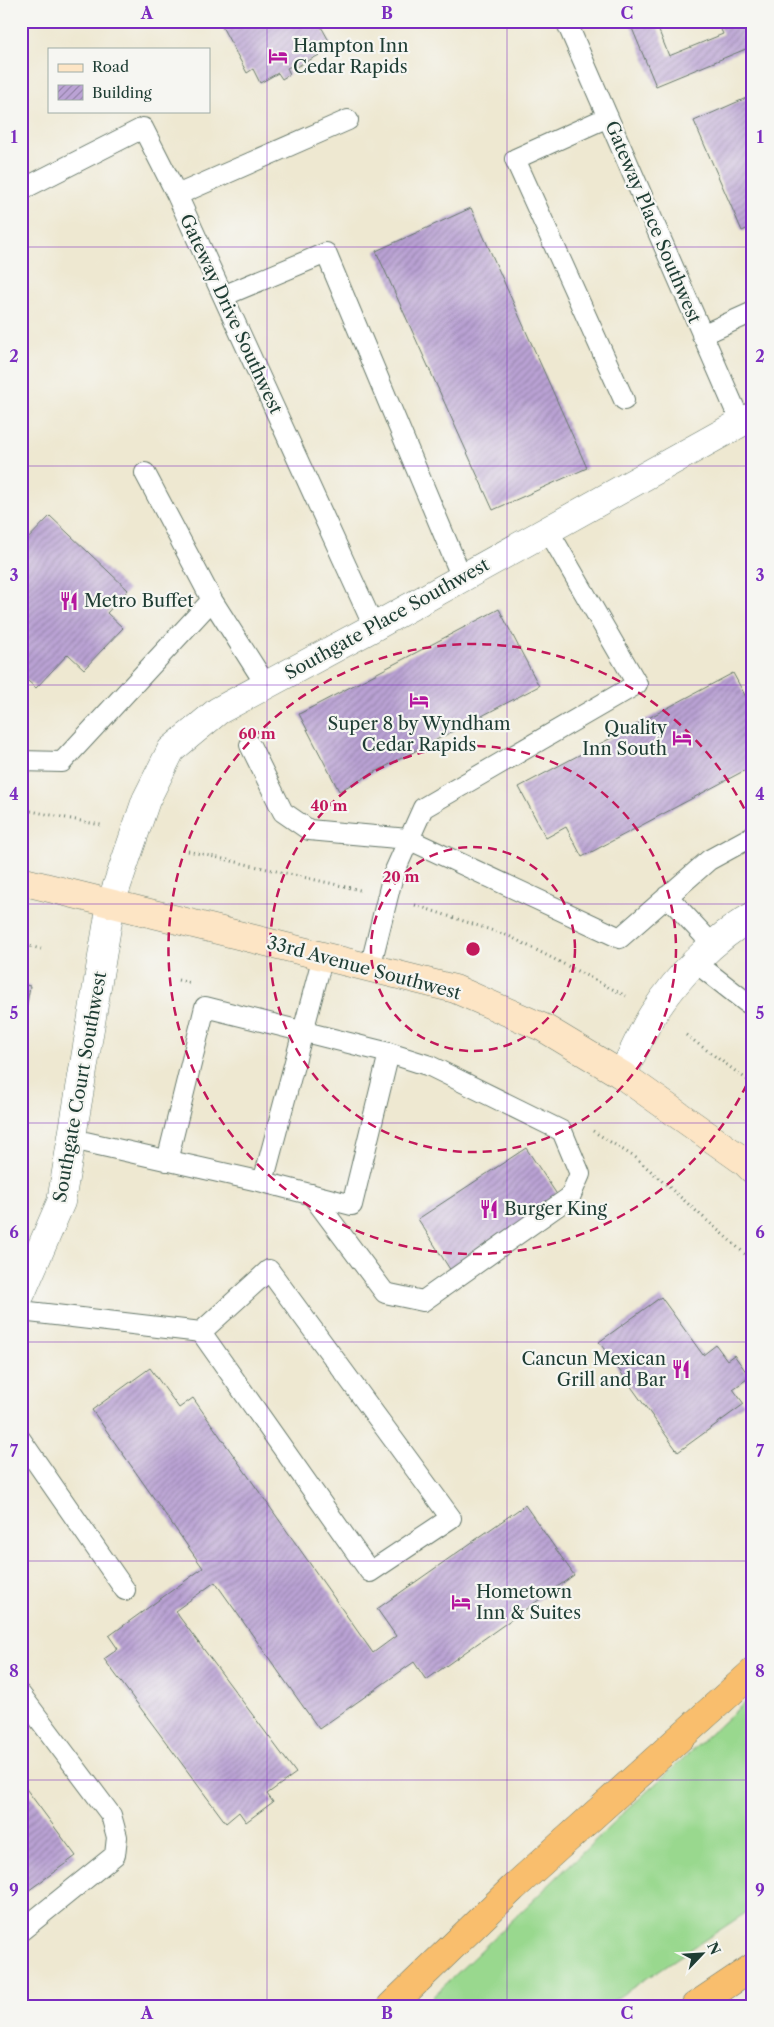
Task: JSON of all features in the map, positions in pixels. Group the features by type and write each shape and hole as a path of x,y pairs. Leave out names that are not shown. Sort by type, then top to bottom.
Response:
{"highway":[{"path":"391,2006 513,1888 753,1672"},
{"path":"696,2006 753,1967"}],"street":[{"name":"Southgate Place Southwest","path":"111,904 146,800 171,750 218,710 374,627 747,419"},
{"name":"33rd Avenue Southwest","path":"21,881 455,989 544,1028 622,1076 745,1162 753,1170"},
{"name":"Southgate Court Southwest","path":"21,1294 61,1202 111,904"},
{"path":"622,1076 654,1014 704,953 736,925 753,916"}],"lane":[{"name":"Gateway Place Southwest","path":"566,21 702,335 747,419"},
{"path":"608,117 515,159 624,400"},
{"path":"177,195 348,120"},
{"name":"Gateway Drive Southwest","path":"21,190 143,128 177,195 224,296 374,627"},
{"path":"224,296 326,253 462,578"},
{"path":"702,335 753,312"},
{"path":"145,473 212,600 266,685"},
{"path":"370,968 393,875 423,808 637,684 548,530"},
{"path":"21,761 62,762 212,600"},
{"path":"250,745 283,812 309,830 408,839 620,938 709,860 753,836"},
{"path":"667,896 704,953 751,1004"},
{"path":"263,1182 323,956"},
{"path":"167,1161 205,1007 389,1053 430,1066 562,1131 580,1174 570,1197 423,1301 385,1293 311,1194"},
{"path":"72,1139 352,1204 389,1053"},
{"path":"21,1311 202,1332 370,1572 451,1518 269,1270 202,1332"},
{"path":"21,1440 126,1590"},
{"path":"21,1695 111,1815 117,1837 115,1855 21,1931"}],"path":[{"path":"21,809 101,825"},
{"path":"21,944 42,949"},
{"path":"686,1035 753,1084"}],"green space":[{"path":"753,1695 753,1908 605,2006 423,2006 630,1807"}],"building":[{"name":"Hampton Inn Cedar Rapids","path":"219,21 318,21 333,48 296,67 295,64 287,68 290,74 282,79 278,73 260,83 253,69 247,73"},
{"path":"629,21 655,21 669,56 723,34 717,21 743,21 753,46 656,86"},
{"path":"753,95 753,226 742,231 694,121"},
{"path":"471,208 587,468 493,510 376,251"},
{"name":"Metro Buffet","path":"50,516 128,590 107,613 123,628 84,669 68,654 36,688 21,675 21,546"},
{"name":"Super 8 by Wyndham Cedar Rapids","path":"499,609 539,686 339,791 299,714"},
{"name":"Quality Inn South","path":"733,673 753,710 753,766 582,857 566,827 546,838 519,787"},
{"path":"21,984 30,986 22,1034 21,1034"},
{"name":"Burger King","path":"526,1148 560,1199 451,1271 418,1219"},
{"name":"Cancun Mexican Grill and Bar","path":"661,1297 703,1355 716,1345 727,1360 734,1355 750,1377 733,1389 744,1404 678,1452 599,1342"},
{"name":"Hometown Inn & Suites","path":"150,1368 179,1408 193,1398 373,1653 396,1636 377,1609 525,1505 574,1575 426,1680 414,1662 319,1729 215,1582 175,1611 296,1773 267,1794 273,1802 246,1822 239,1812 226,1823 104,1659 118,1649 109,1636 203,1568 92,1410"},
{"path":"21,1782 76,1856 21,1896"}],"place":[{"name":"Hampton Inn Cedar Rapids","path":"278,56"},
{"name":"Metro Buffet","path":"69,601"},
{"name":"Super 8 by Wyndham Cedar Rapids","path":"419,700"},
{"name":"Quality Inn South","path":"682,738"},
{"name":"Burger King","path":"489,1209"},
{"name":"Cancun Mexican Grill and Bar","path":"681,1369"},
{"name":"Hometown Inn & Suites","path":"461,1602"}]}
